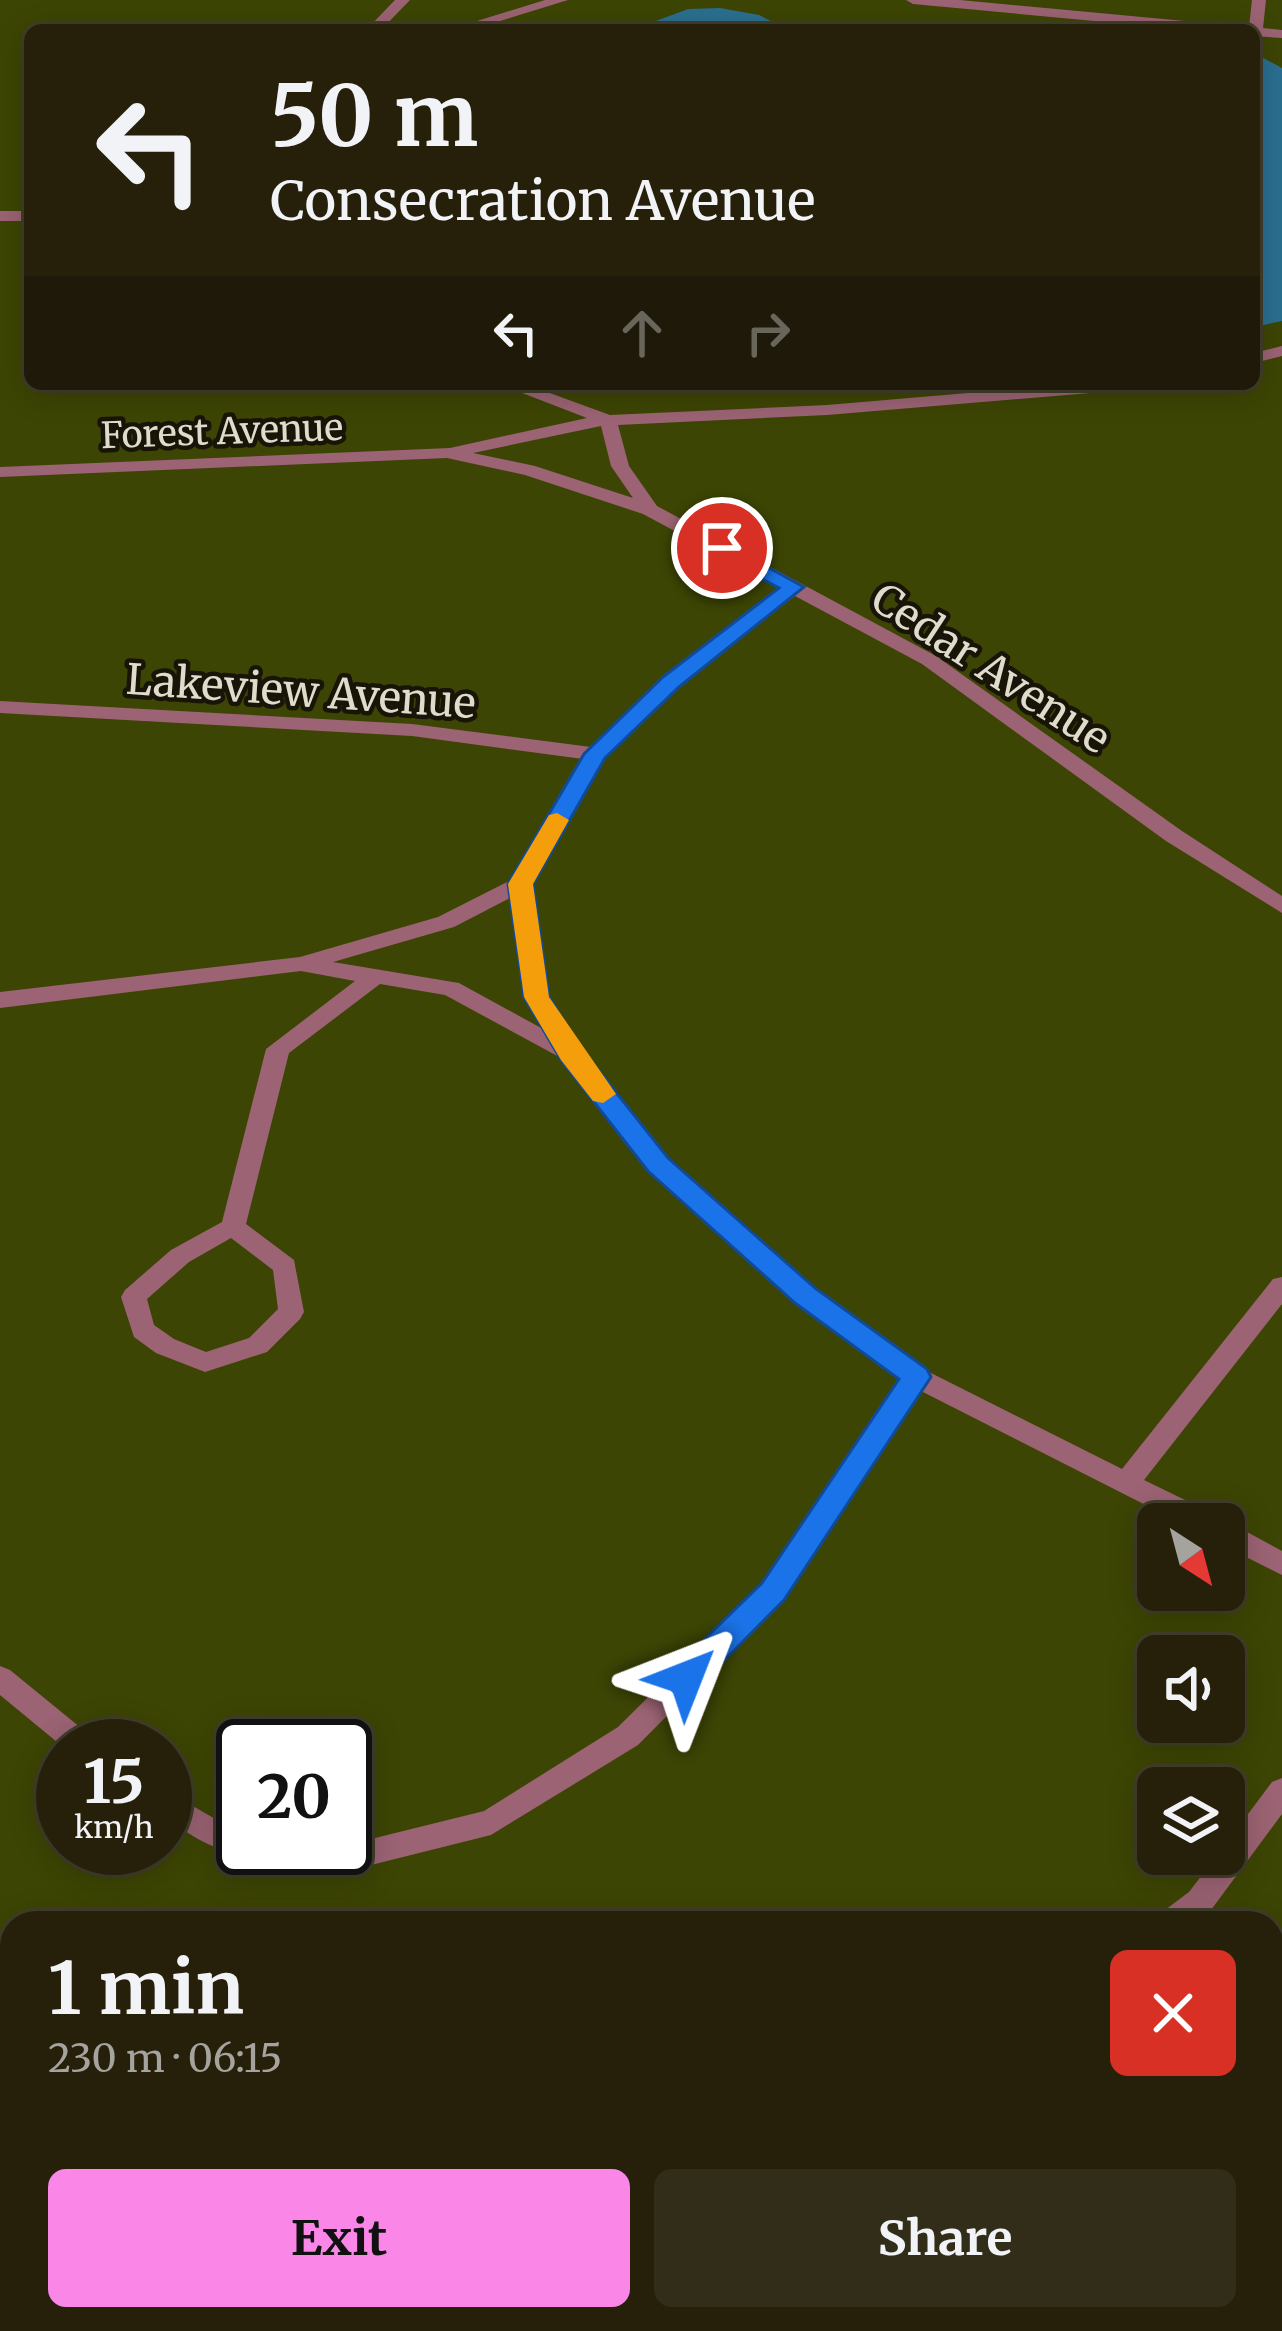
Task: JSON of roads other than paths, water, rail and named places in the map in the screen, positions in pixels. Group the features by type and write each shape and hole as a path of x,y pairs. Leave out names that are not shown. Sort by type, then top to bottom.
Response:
{"lane":[{"path":"379,24 403,0"},
{"path":"476,24 561,0"},
{"path":"913,0 1190,24"},
{"path":"525,390 608,420 827,410 1066,390"},
{"path":"608,420 620,466 650,509"},
{"name":"Forest Avenue","path":"0,472 447,453 608,420"},
{"name":"Forest Avenue","path":"447,453 529,470 650,509"},
{"name":"Cedar Avenue","path":"650,509 929,660 1174,836 1282,906"},
{"path":"0,1000 301,964 446,922 520,884 596,754 671,682 794,587"},
{"name":"Lakeview Avenue","path":"0,707 370,727 596,754"},
{"path":"520,884 536,997 571,1054 658,1165 805,1295 916,1377 1169,1503"},
{"path":"301,964 451,988 571,1054"},
{"path":"233,1227 278,1049 376,976"},
{"path":"233,1227 285,1266 291,1312 258,1345 205,1362 165,1346 143,1330 134,1297 161,1268 199,1240 233,1227"},
{"path":"1128,1481 1282,1286"},
{"path":"372,1852 491,1822 628,1736 773,1592 916,1377"},
{"path":"1245,1544 1282,1564"},
{"path":"0,1678 49,1719"},
{"path":"1187,1911 1200,1901 1282,1791"}],"water":[{"path":"720,8 759,15 776,24 648,24 688,9"},
{"path":"1260,56 1282,68 1282,321 1260,326"}]}
